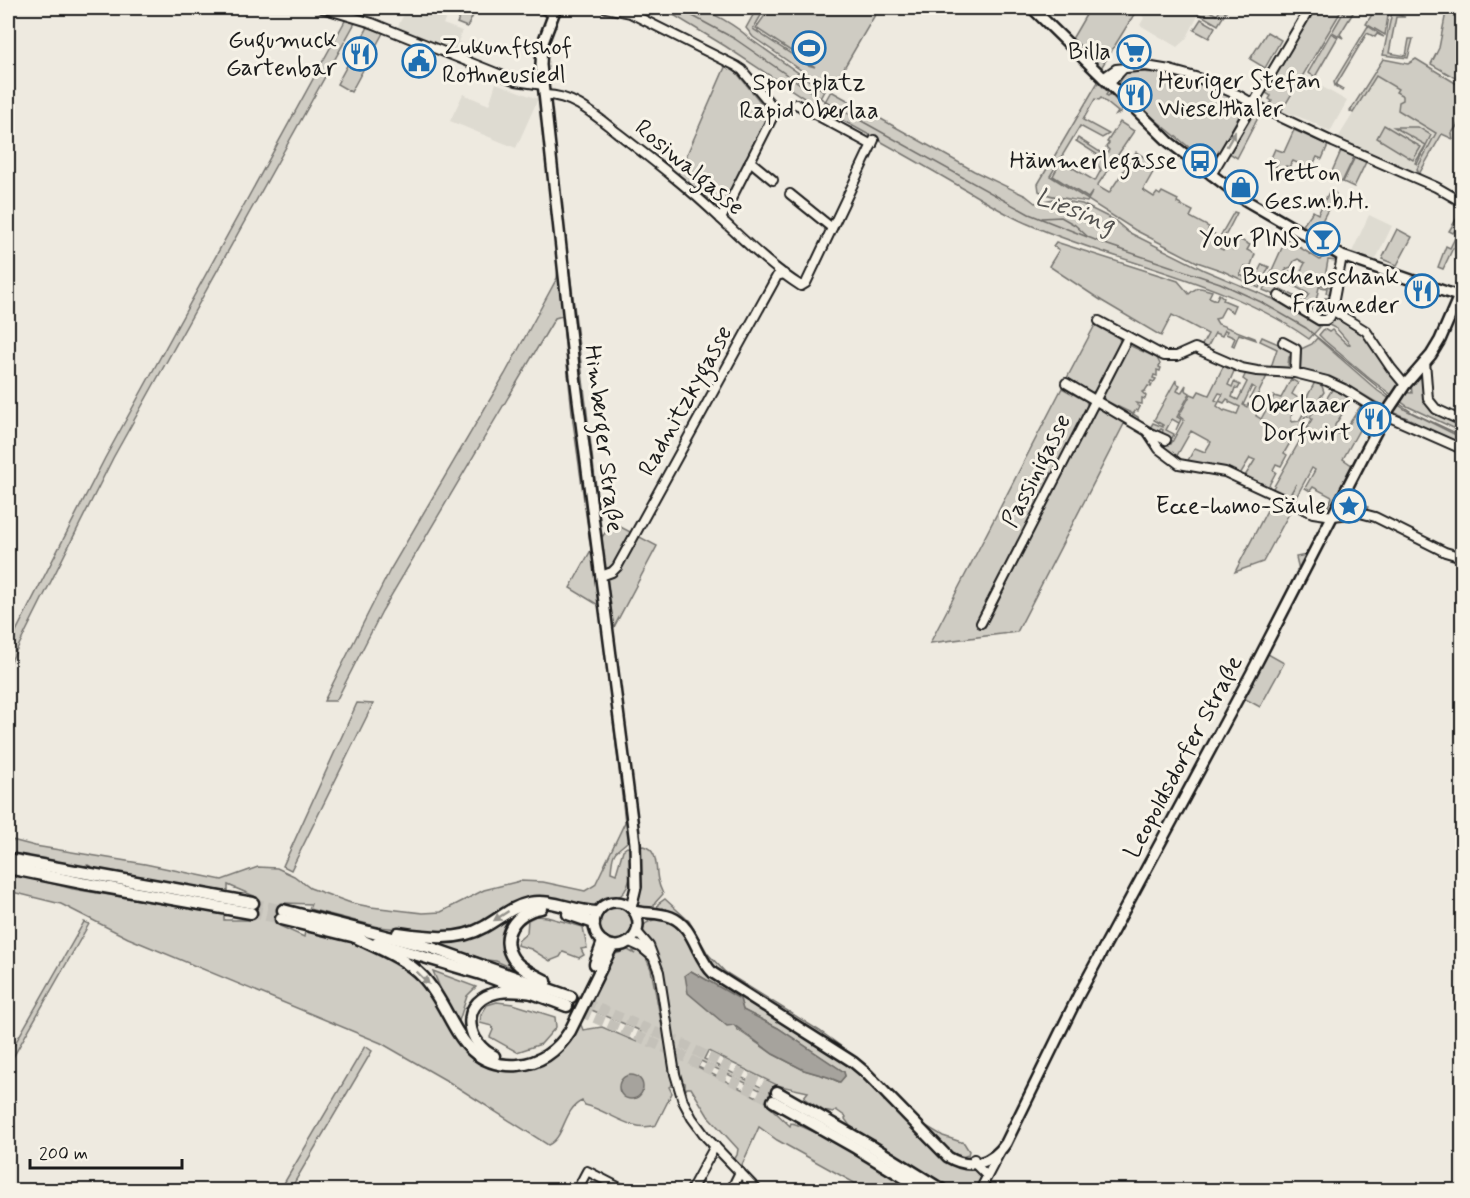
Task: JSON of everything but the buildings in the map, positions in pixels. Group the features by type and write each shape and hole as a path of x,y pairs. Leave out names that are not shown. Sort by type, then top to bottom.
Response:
{"highway":[{"path":"8,859 252,908 82,883 8,868"},
{"path":"355,932 457,937 471,934 518,906 541,901 587,912 596,918"},
{"path":"567,999 552,984 526,971 514,960 509,950 509,930 522,914 531,909 552,909 596,918"},
{"path":"282,914 432,948 567,999"},
{"path":"355,932 420,974 438,996 456,1032 471,1050 494,1063 510,1066 541,1059 563,1043 607,944"},
{"path":"355,932 535,993"},
{"path":"567,999 535,993 504,991 485,997 477,1003 470,1021 471,1033 476,1044 485,1052 510,1059 539,1054 550,1047 565,1028 600,953 607,944"},
{"path":"925,1191 775,1096 872,1146 942,1191"}],"main road":[{"path":"1032,8 1169,142 1245,200 1342,256 1462,293 1440,340 1402,389"},
{"name":"Himberger Straße","path":"554,11 541,49 543,85 576,387 635,843 636,887 633,909"},
{"name":"Leopoldsdorfer Straße","path":"991,1156 1002,1148 1078,996 1251,674 1387,411 1402,389"},
{"path":"635,878 624,899 607,904 596,918 596,934 607,944 624,946 630,942 646,919 663,915"},
{"path":"620,902 633,909 672,917 685,926 700,957 713,973 853,1062 931,1141 955,1161 975,1161 991,1156"},
{"path":"633,909 638,928"},
{"name":"Leopoldsdorfer Straße","path":"991,1156 1013,1125"}],"street":[{"path":"322,8 372,23 516,81 543,85"},
{"path":"541,8 554,11"},
{"path":"606,8 630,13 736,66 761,91 775,112 721,219"},
{"path":"1010,8 1023,8"},
{"path":"1211,175 1310,8"},
{"path":"1106,81 1124,68 1146,66 1170,69 1219,86 1252,104 1372,160 1436,187 1460,202"},
{"name":"Rosiwalgasse","path":"544,95 562,96 581,106 648,156 757,253 801,286 806,283 832,228"},
{"path":"790,194 832,228 873,143 796,104"},
{"path":"750,161 772,180"},
{"path":"1280,296 1319,320 1326,320 1332,310 1342,256"},
{"name":"Radnitzkygasse","path":"602,576 617,567 777,276 784,274"},
{"path":"1332,310 1366,331 1402,389"},
{"path":"1099,321 1164,356 1177,356 1194,348 1241,368 1311,376 1344,389 1462,449"},
{"name":"Passinigasse","path":"981,623 1128,338"},
{"path":"1283,342 1296,349 1295,374"},
{"path":"1425,361 1428,399 1437,409 1462,421"},
{"path":"1066,384 1166,440"},
{"path":"1147,431 1159,449 1168,458 1181,465 1225,472 1306,510 1333,516 1360,513 1375,517 1445,552 1462,557"},
{"path":"638,928 649,946 659,972 678,1087 692,1118 757,1191"},
{"path":"630,942 641,947 653,957"},
{"path":"692,1191 715,1146"},
{"name":"Leopoldsdorfer Straße","path":"980,1191 1002,1148"},
{"name":"Leopoldsdorfer Straße","path":"987,1176 991,1156"},
{"path":"975,1161 987,1176"},
{"path":"577,1191 587,1171 624,1191"},
{"path":"731,1191 740,1172"}],"shaded area":[{"path":"407,8 428,8 446,19 443,24 462,31 458,42 463,44 457,55 396,30"},
{"path":"465,8 477,8 467,27 457,23"},
{"path":"662,8 701,9 731,24 824,91 816,106 725,46"},
{"path":"757,8 763,12 753,29 808,65 815,67 756,28 770,8 879,8 834,85 824,86 753,37 746,28"},
{"path":"1090,8 1138,8 1101,68 1072,39"},
{"path":"1142,8 1189,8 1199,14 1186,39 1177,47 1140,25 1144,18 1139,12"},
{"path":"1189,8 1204,8 1217,15 1221,9 1226,12 1218,25"},
{"path":"1315,8 1343,8 1281,112 1269,106 1272,101 1269,99 1271,96 1266,93"},
{"path":"1346,8 1356,8 1340,34 1343,38 1332,32"},
{"path":"1376,8 1413,11 1417,8 1416,13 1389,10 1385,35 1366,24"},
{"path":"1462,8 1462,82 1431,64 1439,48 1446,12 1456,17"},
{"path":"1392,12 1405,17 1396,17 1389,53 1406,56 1409,39 1413,39 1408,58 1383,55"},
{"path":"346,19 356,21 113,458 8,667 8,647 105,458"},
{"path":"1201,19 1215,27 1209,38 1194,30"},
{"path":"1368,26 1384,37 1377,34 1375,37 1367,33 1336,85 1343,89 1342,91 1335,86 1334,82"},
{"path":"368,27 383,33 351,92 337,84"},
{"path":"1267,32 1281,40 1265,68 1250,59"},
{"path":"1331,33 1338,37 1316,75 1318,78 1308,73"},
{"path":"1383,59 1408,64 1416,59 1462,87 1462,124 1459,123 1452,133 1453,139 1442,134 1419,174 1417,169 1436,133 1398,110 1403,96 1396,92 1398,89 1376,76 1353,113 1350,111"},
{"path":"726,65 732,67 772,113 721,215 675,182"},
{"path":"1125,73 1157,73 1198,83 1245,105 1212,166 1146,112 1119,84"},
{"path":"1305,74 1313,79 1312,81 1347,101 1330,132 1310,121 1288,113 1282,114"},
{"path":"1376,76 1450,120 1419,175 1338,138"},
{"path":"1098,82 1108,92 1106,95 1110,94 1123,107 1120,113 1116,115 1118,112 1101,98 1095,99 1083,120 1109,134 1102,138 1080,126 1050,176 1088,200 1087,202 1049,195 1039,191 1038,184"},
{"path":"496,83 538,99 516,148 450,121 463,94 489,105"},
{"path":"831,91 974,171 1026,196 1035,203 1053,199 1082,204 1114,220 1128,232 1204,270 1273,299 1320,327 1309,339 1243,301 1018,220 821,109"},
{"path":"1252,107 1261,112 1237,158 1226,151"},
{"path":"1120,122 1134,131 1097,186 1109,193 1136,152 1154,163 1156,167 1143,190 1154,197 1157,193 1160,195 1162,192 1193,211 1190,217 1209,227 1210,231 1205,240 1208,241 1213,233 1219,238 1234,212 1237,213 1219,248 1223,250 1229,247 1233,250 1239,239 1250,245 1247,250 1255,254 1250,268 1245,266 1240,275 1244,277 1247,270 1258,272 1262,264 1269,267 1259,288 1197,262 1135,230 1088,200 1093,191 1088,198 1053,176 1061,161 1095,181 1101,170 1097,161 1098,155 1076,141 1078,138 1106,156 1109,150 1106,147 1109,143 1107,142"},
{"path":"1384,125 1421,147 1413,160 1377,138"},
{"path":"1394,127 1418,127 1431,135 1417,164 1415,163 1426,145"},
{"path":"1294,130 1328,145 1322,159 1317,157 1308,174 1303,171 1304,166 1293,161 1289,167 1286,166 1280,176 1274,170 1278,162 1271,158 1275,149 1284,152"},
{"path":"1341,151 1354,157 1342,182 1330,176"},
{"path":"1355,157 1366,162 1354,187 1343,182"},
{"path":"1331,188 1336,194 1315,234 1303,225 1313,211 1318,214"},
{"path":"1462,210 1462,233 1456,229 1453,233 1449,231"},
{"path":"1369,215 1392,226 1375,261 1351,254"},
{"path":"1397,229 1412,237 1397,265 1382,259"},
{"path":"1455,238 1461,241 1462,239 1462,253 1453,248 1443,269 1438,267 1446,246 1450,248"},
{"path":"1286,239 1320,260 1325,253 1337,260 1328,260 1325,277 1332,279 1332,282 1319,277 1318,284 1331,287 1329,294 1326,293 1327,288 1319,287 1316,301 1323,303 1325,298 1328,298 1325,313 1320,315 1315,312 1321,312 1322,307 1313,305 1310,309 1304,302 1301,304 1280,293 1281,289 1304,301 1309,294 1285,281 1287,272 1290,271 1298,276 1305,263 1298,259 1286,269 1275,295 1263,290"},
{"path":"1056,242 1178,281 1189,294 1197,288 1202,288 1212,291 1209,297 1216,300 1219,294 1224,298 1223,300 1235,305 1232,312 1225,307 1219,318 1215,319 1218,324 1256,340 1239,334 1234,346 1232,345 1235,338 1226,334 1225,330 1222,336 1215,333 1207,348 1202,345 1208,334 1172,315 1161,336 1049,266 1059,250 1053,246"},
{"path":"569,264 602,537 613,523 657,546 614,627 604,630 630,839 614,854 611,872 616,874 623,850 630,848 632,865 630,880 621,895 602,902 594,908 507,905 475,929 451,934 379,927 309,909 311,904 285,903 280,926 304,937 305,931 358,944 393,959 421,979 480,1060 538,1064 579,1020 583,1030 602,1027 637,1042 641,1031 587,1008 612,955 628,950 635,954 633,951 639,951 646,958 651,969 673,1084 669,1087 672,1093 656,1125 647,1127 629,1124 585,1105 582,1101 571,1110 558,1136 548,1145 449,1082 381,1043 128,938 61,904 8,891 8,872 73,889 224,914 224,920 250,920 254,896 228,885 228,892 98,870 88,865 78,867 8,852 8,839 222,880 258,867 277,868 294,876 310,888 351,903 423,913 441,912 484,890 520,881 543,882 585,891 595,885 625,822 600,606 570,588 591,550 573,422 562,316 555,318 382,611 336,701 324,701 390,570 505,374 557,278 558,267"},
{"path":"1336,316 1362,330 1399,384 1395,392 1412,393 1411,384 1425,368 1431,408 1462,426 1462,432 1407,406 1370,379 1325,341 1319,335 1324,329 1329,332 1332,330 1348,345 1350,344 1337,329 1327,324"},
{"path":"1095,325 1119,338 1120,342 1095,391 1091,393 1067,378"},
{"path":"1262,337 1292,350 1294,357 1289,357 1288,365 1293,366 1291,368 1271,367 1277,349 1260,341"},
{"path":"1317,338 1378,391 1406,410 1462,438 1462,447 1413,425 1414,421 1384,408 1383,410 1380,408 1381,405 1349,386 1347,388 1346,384 1323,375 1300,370 1301,349 1312,344"},
{"path":"1129,345 1157,358 1161,368 1160,371 1157,370 1157,376 1154,375 1153,378 1156,379 1154,382 1151,381 1151,387 1148,386 1142,392 1146,396 1145,399 1142,398 1142,404 1136,403 1140,407 1133,414 1104,400 1103,396"},
{"path":"1224,365 1235,369 1228,385 1232,387 1234,382 1240,385 1238,389 1235,388 1232,397 1238,400 1247,382 1243,379 1246,373 1267,376 1255,400 1250,398 1255,388 1252,386 1243,405 1252,406 1251,408 1257,411 1256,416 1261,419 1274,396 1281,398 1291,379 1298,383 1292,394 1298,398 1291,417 1292,422 1299,421 1310,402 1306,399 1315,382 1322,386 1324,392 1309,413 1311,415 1320,405 1322,406 1333,388 1351,400 1335,425 1335,432 1342,435 1360,407 1369,412 1343,459 1353,466 1329,513 1323,512 1325,505 1328,506 1332,497 1313,487 1310,491 1305,488 1315,470 1312,468 1294,501 1290,499 1296,484 1288,498 1272,490 1312,419 1306,415 1284,453 1287,455 1281,466 1276,464 1273,470 1276,472 1268,487 1245,476 1255,460 1250,458 1239,476 1186,464 1195,448 1205,452 1211,442 1191,431 1175,459 1164,450 1166,443 1171,444 1184,420 1179,416 1191,394 1196,396 1199,391 1209,395","holes":["1219,393 1223,394 1219,401 1224,403 1227,399 1240,407 1237,414 1224,411 1217,406 1219,402 1215,400"]},
{"path":"1176,380 1176,383 1180,385 1177,391 1181,393 1186,385 1185,390 1190,393 1177,417 1181,419 1176,430 1179,423 1172,419 1166,430 1174,434 1172,438 1162,434 1161,429 1158,432 1150,428 1153,423 1163,427 1154,420"},
{"path":"1062,388 1086,401 1088,407 977,624 985,627 1095,410 1099,408 1125,422 1017,632 930,643"},
{"path":"1274,497 1293,506 1263,562 1235,572"},
{"path":"1347,497 1368,507 1366,511 1343,511 1342,506"},
{"path":"1309,551 1315,558 1266,653 1284,663 1260,707 1242,697 1235,696 1299,570 1296,557 1306,555"},
{"path":"357,703 373,704 291,870 283,866"},
{"path":"643,846 652,851 654,855 658,882 663,894 655,903 652,911 640,910 636,905 640,847"},
{"path":"665,899 689,921 708,954 725,972 820,1031 864,1063 926,1126 943,1136 964,1143 969,1151 968,1155 962,1157 946,1150 872,1076 727,978 703,954 691,930 657,911 658,904"},
{"path":"539,904 591,914 590,918 545,906 527,908 518,913 508,930 507,939 508,950 520,969 519,971 496,961 486,960 421,939 459,938 471,935 520,909"},
{"path":"616,906 629,911 634,924 629,937 616,942 603,937 598,924 603,911"},
{"path":"536,916 583,927 587,948 581,949 584,955 579,958 563,952 560,957 550,961 531,949 517,945 527,933 528,920"},
{"path":"657,919 674,923 687,936 701,964 850,1063 883,1095 884,1101 890,1102 934,1148 984,1176 978,1190 954,1190 850,1126 846,1117 836,1110 833,1113 824,1111 803,1098 808,1092 781,1086 770,1107 790,1126 791,1123 795,1124 822,1135 911,1190 867,1190 777,1140 759,1127 741,1167 734,1160 738,1149 708,1116 691,1088 685,1091 685,1083 680,1081 660,964 643,929 644,925","holes":["691,971 740,999 743,1010 778,1028 844,1072 845,1076 839,1082 804,1070 773,1054 738,1030","708,1051 777,1085 773,1093 704,1059","701,1061 772,1096 769,1103 698,1067"]},
{"path":"84,922 89,924 8,1066 8,1056"},
{"path":"433,971 476,987 467,996 459,1021 449,1009"},
{"path":"691,971 740,999 743,1010 778,1028 844,1072 845,1076 840,1082 804,1070 773,1054 734,1025 727,1026 688,993 685,975"},
{"path":"497,1002 513,1004 555,1017 556,1027 541,1044 517,1052 490,1037 492,1026 480,1023 481,1015 487,1005"},
{"path":"365,1046 372,1051 290,1190 280,1190"},
{"path":"631,1075 640,1078 643,1087 640,1096 631,1099 622,1096 619,1087 622,1078"}],"waterway":[{"name":"Liesing","path":"678,8 735,39 822,99 1029,214 1108,245 1220,283 1261,302 1306,328 1391,398"},
{"path":"1042,218 1061,217 1075,225 1087,236"},
{"name":"Liesing","path":"1397,402 1413,413 1462,436"}],"tunnel":[{"path":"253,903 283,910"},
{"path":"251,913 281,919"},
{"path":"571,997 677,1041 777,1092"},
{"path":"567,1006 674,1052 773,1101"}],"place":[{"name":"Sportplatz Rapid Oberlaa","path":"809,48"},
{"name":"Billa","path":"1134,52"},
{"name":"Gugumuck Gartenbar","path":"360,54"},
{"name":"Zukunftshof Rothneusiedl","path":"419,61"},
{"name":"Heuriger Stefan Wieselthaler","path":"1135,95"},
{"name":"Hämmerlegasse","path":"1200,161"},
{"name":"Tretton Ges.m.b.H.","path":"1241,187"},
{"name":"Your PINS","path":"1323,239"},
{"name":"Buschenschank Frauneder","path":"1422,291"},
{"name":"Oberlaaer Dorfwirt","path":"1374,419"},
{"name":"Ecce-homo-Säule","path":"1349,506"}]}
